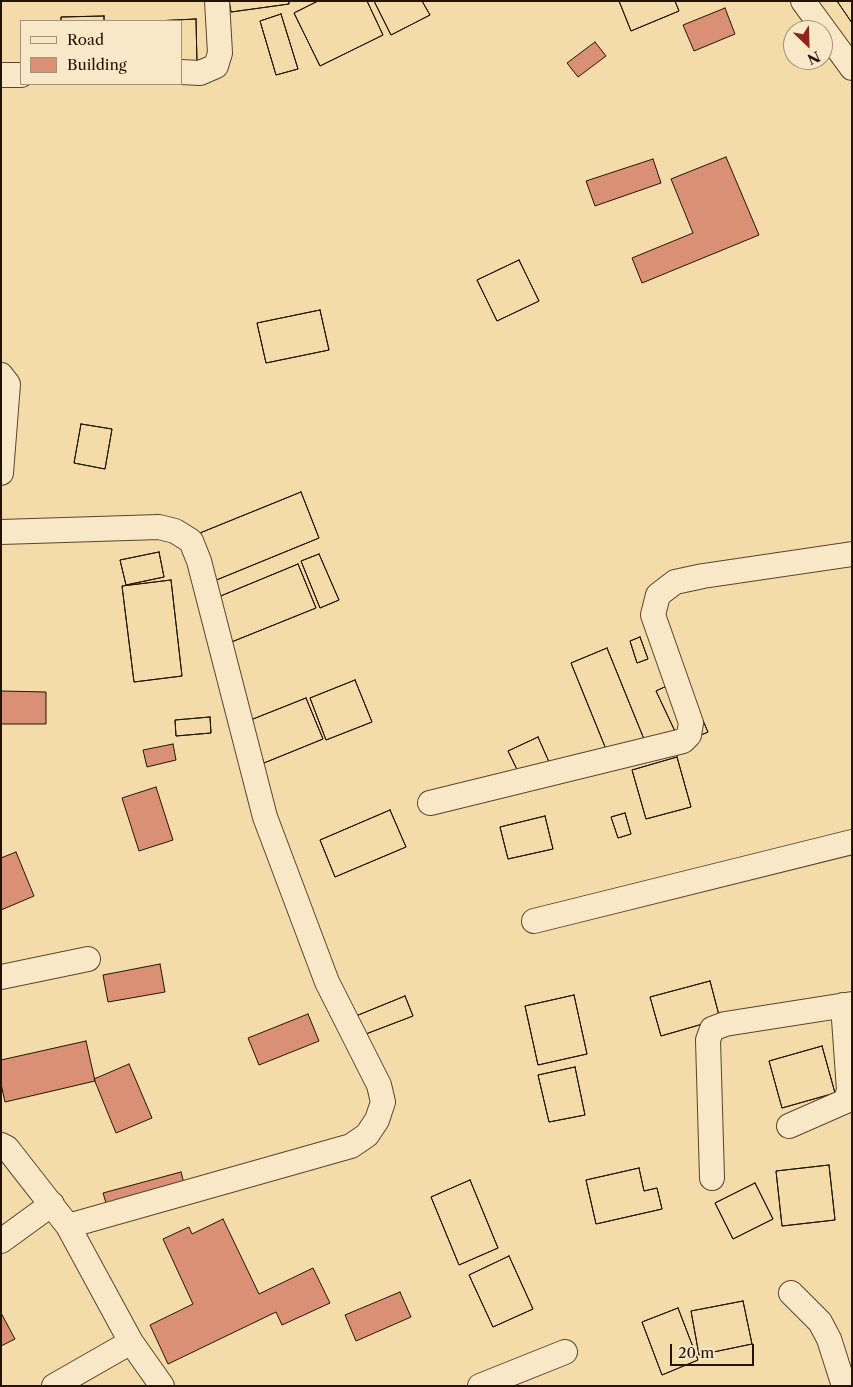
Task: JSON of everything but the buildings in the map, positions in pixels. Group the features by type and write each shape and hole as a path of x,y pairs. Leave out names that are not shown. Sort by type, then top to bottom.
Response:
{"street":[{"path":"182,72 200,73 216,66 220,53 216,1"},
{"path":"803,1 852,68"},
{"path":"1,75 20,75"},
{"path":"1,375 8,384 1,473"},
{"path":"1,532 159,527 175,531 191,541 199,560 266,818 327,982 379,1085 383,1102 377,1120 367,1136 351,1146 68,1226"},
{"path":"430,803 683,740 689,735 691,723 653,615 658,594 675,582 703,576 852,554"},
{"path":"534,921 852,842"},
{"path":"1,977 88,959"},
{"path":"712,1178 708,1040 712,1029 725,1024 847,1004 849,1090 846,1101 789,1126"},
{"path":"1,1145 7,1148 68,1226 131,1342 162,1386"},
{"path":"1,1241 52,1204"},
{"path":"791,1293 820,1322 829,1338 844,1386"},
{"path":"54,1386 131,1342"},
{"path":"480,1386 565,1352"}]}
